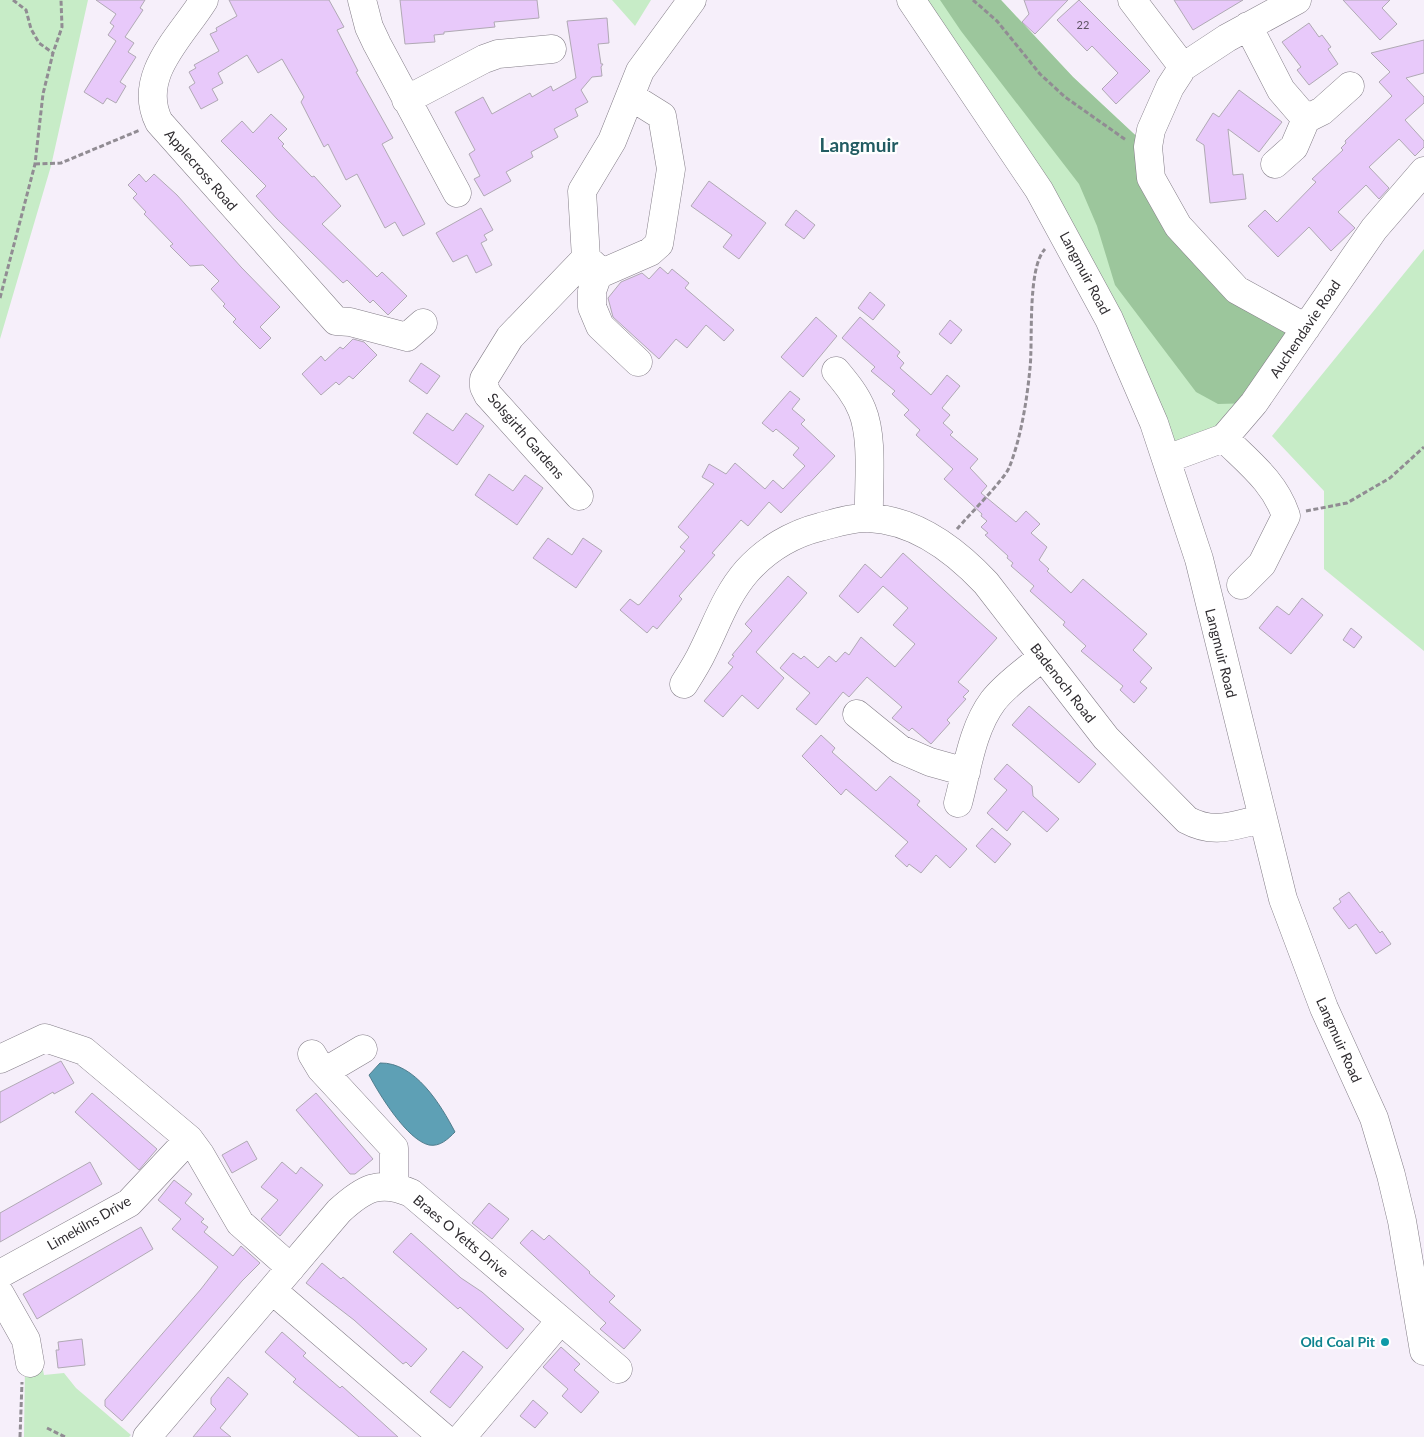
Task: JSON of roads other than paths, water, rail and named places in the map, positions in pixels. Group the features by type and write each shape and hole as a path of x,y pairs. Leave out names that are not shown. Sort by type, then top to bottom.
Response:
{"street":[{"name":"Applecross Road","path":"204,0 164,57 153,83 151,97 153,110 159,122 336,321 350,322 408,337 423,323"},
{"path":"362,0 369,26 406,100 457,192"},
{"path":"638,362 600,326 592,307 594,266 582,191 612,141 640,71 692,0"},
{"name":"Langmuir Road","path":"910,0 1039,190 1109,319 1154,423 1199,559 1283,898 1324,1008 1374,1118 1388,1165 1402,1220 1424,1351"},
{"path":"1132,0 1184,67"},
{"path":"1297,0 1248,26 1184,67 1170,87 1158,113 1151,130 1148,147 1151,178 1178,226 1237,290 1306,328"},
{"path":"1248,26 1281,90 1306,119"},
{"path":"406,100 484,59 498,54 552,49"},
{"path":"1275,164 1294,147 1306,119 1322,111 1350,86"},
{"path":"594,266 650,252 659,244 663,228 671,169 662,116 630,96"},
{"name":"Auchendavie Road","path":"1167,459 1224,438 1254,403 1374,228 1424,171"},
{"name":"Solsgirth Gardens","path":"579,496 488,395 484,387 484,379 510,337 594,266"},
{"path":"836,372 854,394 863,410 867,428 869,518"},
{"path":"1224,438 1271,484 1281,499 1286,516 1262,564 1241,585"},
{"name":"Badenoch Road","path":"684,684 703,652 732,591 747,571 782,542 811,529 839,522 869,518 912,528 944,544 968,564 986,583 1106,738 1169,805 1187,820 1200,827 1215,830 1262,819"},
{"path":"958,803 976,734 984,716 994,700 1042,657"},
{"path":"857,714 900,749 930,762 966,772"},
{"path":"0,1058 45,1038 84,1051 189,1139 200,1154 240,1223 291,1268"},
{"path":"147,1437 339,1211 351,1200 373,1187 394,1187 394,1148 318,1063 364,1049"},
{"name":"Limekilns Drive","path":"0,1274 128,1203 189,1139"},
{"name":"Braes O Yetts Drive","path":"394,1187 411,1193 618,1370"},
{"path":"272,1290 443,1437"},
{"path":"0,1294 26,1340 30,1363"},
{"path":"462,1437 560,1320"}],"water":[{"path":"380,1063 393,1065 415,1077 434,1098 455,1132 437,1145 429,1145 412,1135 394,1115 369,1075"}],"place":[{"name":"Old Coal Pit","path":"1385,1342"}],"district":[{"name":"Langmuir","path":"859,145"}]}
